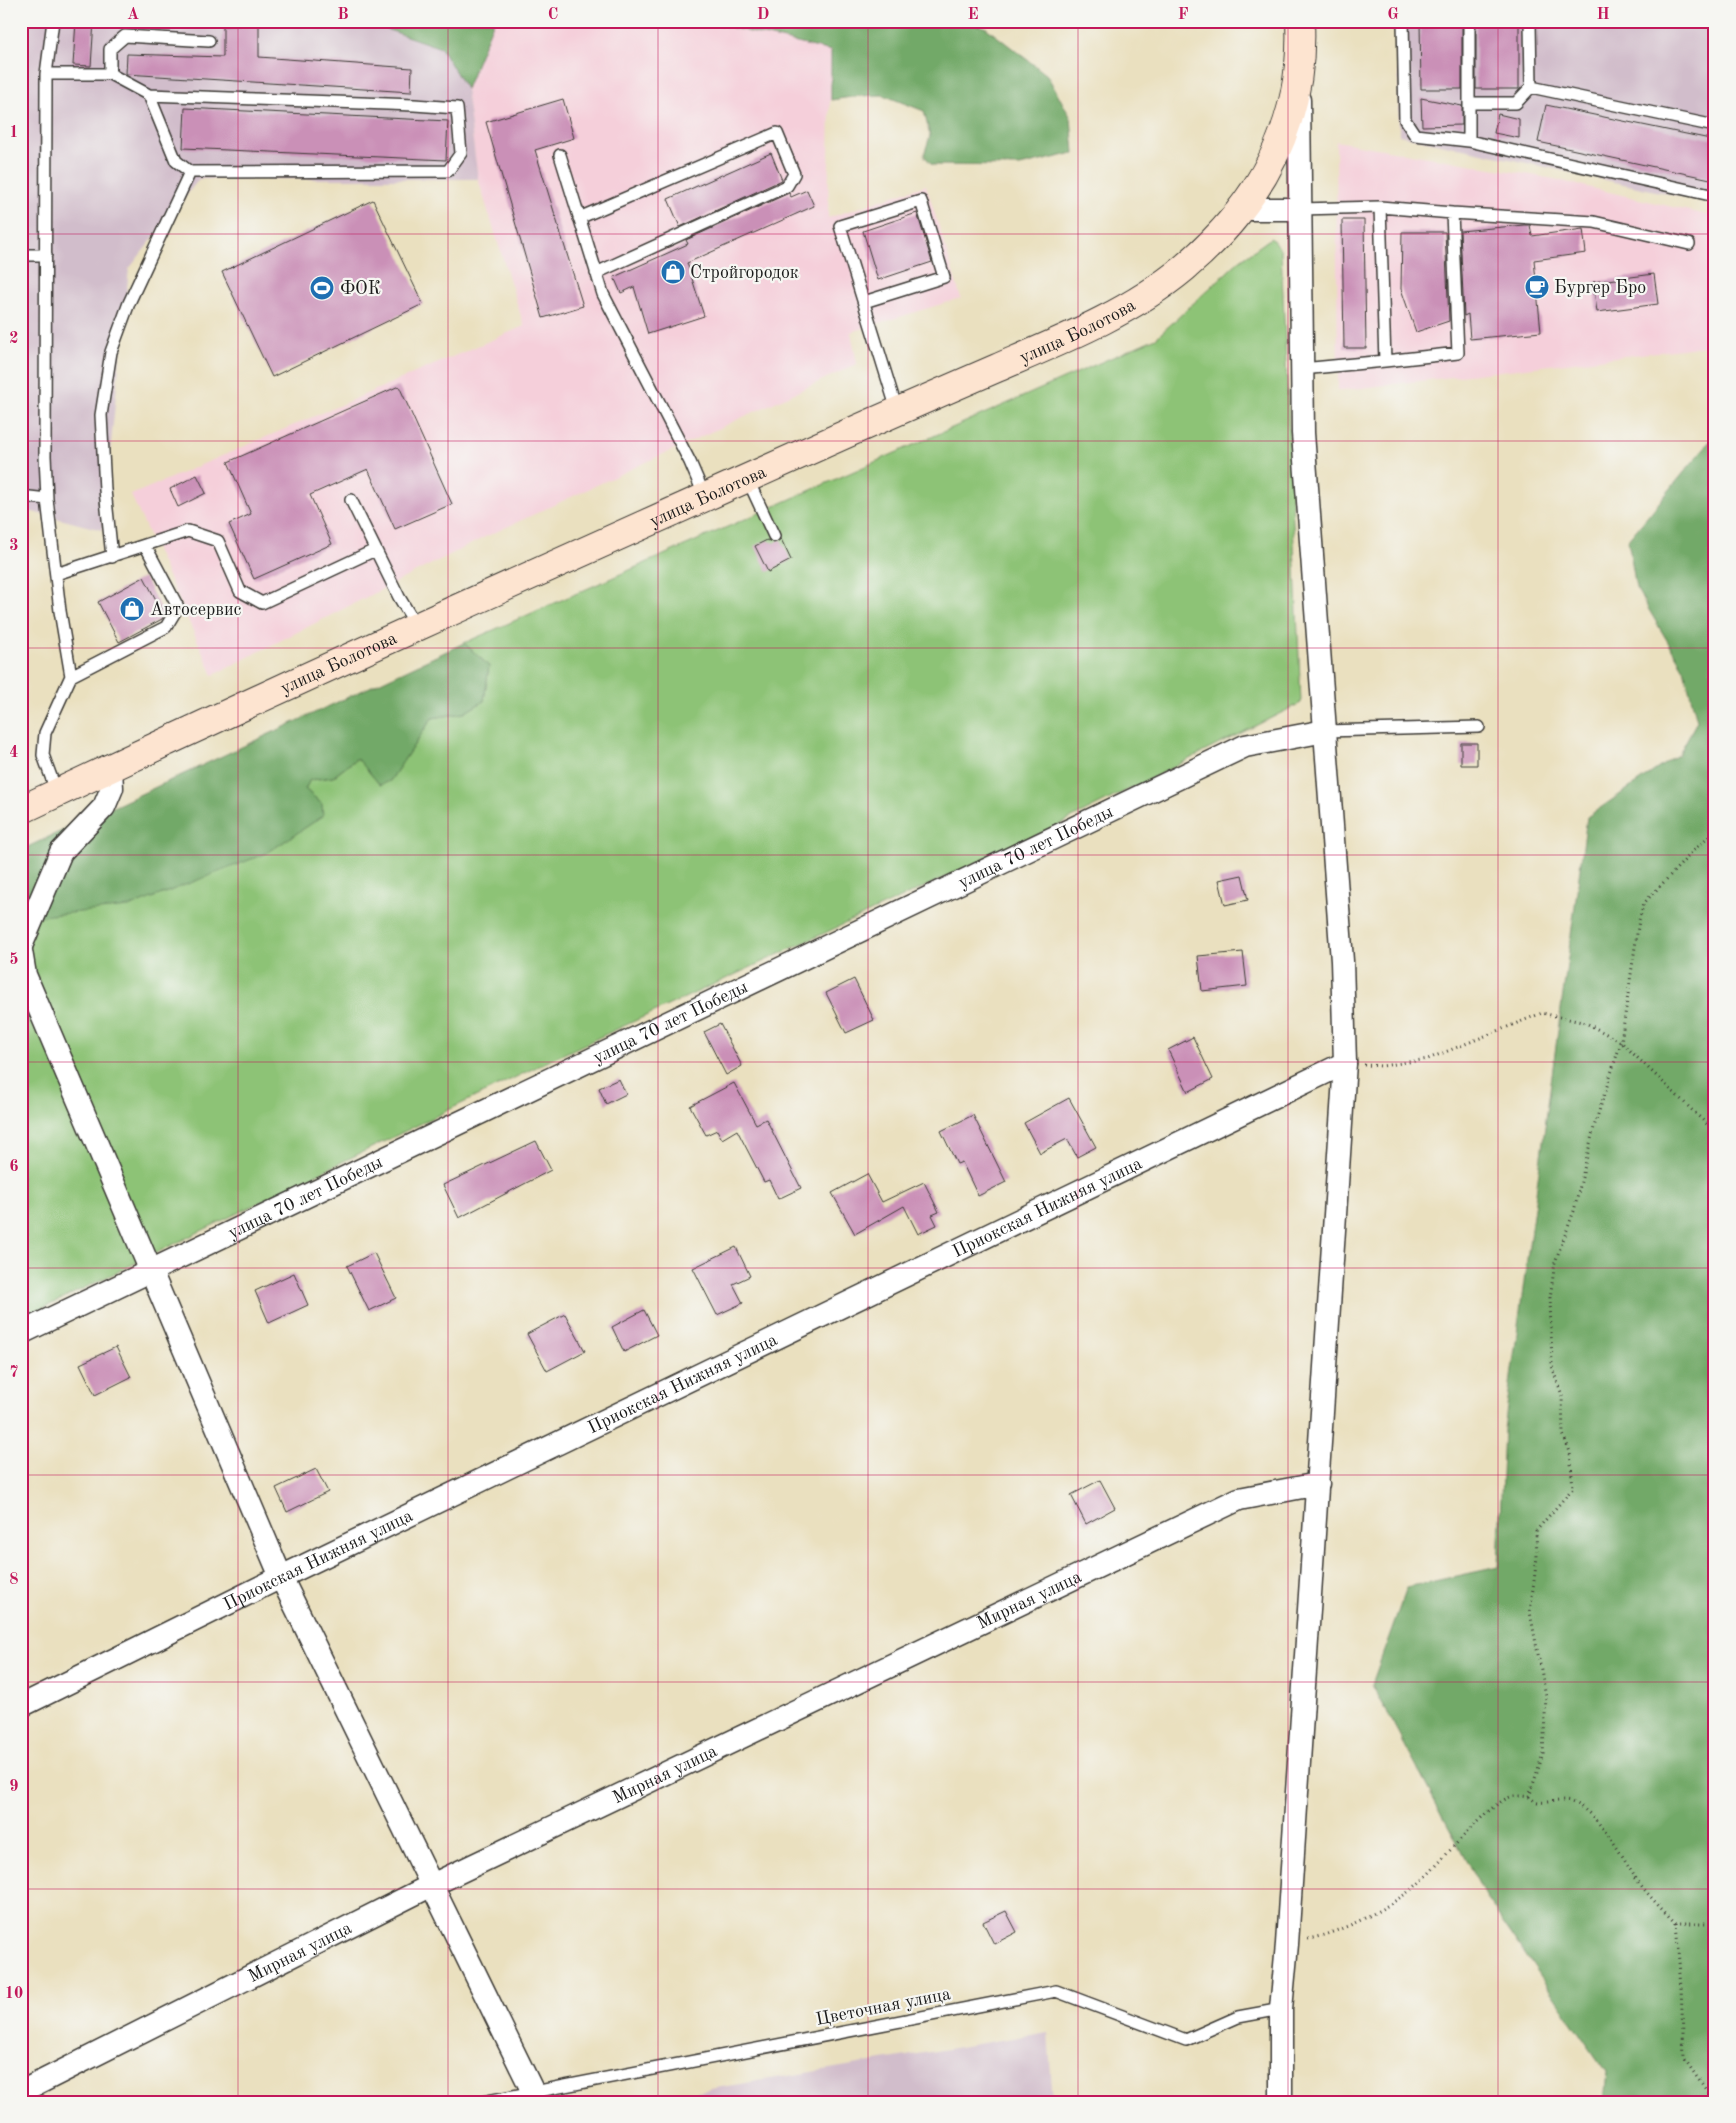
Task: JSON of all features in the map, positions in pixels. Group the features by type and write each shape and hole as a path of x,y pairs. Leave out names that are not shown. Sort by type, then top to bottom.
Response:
{"main road":[{"name":"улица Болотова","path":"21,810 747,478 897,410 1040,350 1126,309 1160,287 1212,243 1242,209 1264,178 1276,151 1299,79 1302,46 1300,21"}],"street":[{"path":"1281,2102 1281,2009 1345,1063 1342,961 1303,434 1299,79"},
{"path":"1242,209 1300,209"},
{"name":"улица 70 лет Победы","path":"21,1333 1245,746 1325,731"},
{"path":"21,946 61,852 104,807 112,788 111,768"},
{"path":"21,951 25,975 281,1577 532,2092"},
{"name":"Приокская Нижняя улица","path":"21,1706 281,1577 1345,1063"},
{"name":"Мирная улица","path":"21,2092 430,1886 1239,1499 1318,1484"}],"lane":[{"path":"54,21 46,74 45,456 47,499 60,611 71,676 45,733 43,755 57,793"},
{"path":"1403,21 1405,120 1415,135 1470,141 1715,196"},
{"path":"1469,21 1470,141"},
{"path":"1469,103 1516,103 1531,87 1530,21"},
{"path":"110,74 110,50 125,36 209,41"},
{"path":"46,74 110,74 149,95 457,108 461,153 448,171 190,172 176,161 149,95"},
{"path":"1531,87 1715,126"},
{"path":"579,218 777,133 794,174 787,186 596,273"},
{"path":"560,154 602,294 706,497"},
{"path":"112,556 105,490 101,416 110,352 129,302 190,172"},
{"path":"864,302 944,277 921,201 840,226 897,410"},
{"path":"1300,209 1380,207 1452,214 1594,222 1689,244"},
{"path":"1380,207 1385,361"},
{"path":"1302,369 1458,353 1452,214"},
{"path":"21,255 46,255"},
{"path":"747,478 774,536"},
{"path":"21,496 47,499"},
{"path":"351,500 375,550 418,628"},
{"path":"56,574 188,532 218,541 240,591 262,604 375,550"},
{"path":"71,676 166,627 178,607 145,546"},
{"path":"1325,731 1479,727"},
{"name":"Цветочная улица","path":"482,2102 1056,1991 1186,2040 1238,2016 1281,2009"}],"path":[{"path":"1529,1797 1543,1754 1546,1696 1530,1612 1537,1557 1536,1531 1573,1488 1570,1452 1563,1434 1562,1395 1552,1366 1550,1298 1555,1262 1574,1211 1594,1127 1621,1042 1639,920 1644,903 1700,844 1715,831"},
{"path":"1345,1063 1382,1066 1428,1059 1542,1014 1586,1023 1621,1042 1715,1132"},
{"path":"1286,1944 1326,1936 1386,1906 1419,1883 1468,1831 1500,1803 1514,1796 1529,1797 1536,1802 1564,1801 1576,1804 1598,1822 1613,1841 1637,1879 1663,1911 1676,1923 1715,1923"},
{"path":"1676,1923 1684,2056 1715,2102"}],"shaded area":[{"path":"21,21 363,21 441,48 466,89 478,179 199,179 129,269 102,530 21,509"},
{"name":"Стройгородок","path":"494,21 704,21 831,51 828,218 926,185 961,298 851,332 857,364 483,538 213,675 131,495 524,326 478,179 466,89"},
{"path":"1398,21 1715,21 1715,204 1399,135"},
{"path":"1336,141 1554,179 1715,217 1715,345 1338,391"},
{"path":"1048,2032 1053,2102 657,2102 657,2098"}],"green space":[{"path":"363,21 494,21 466,89 441,48"},
{"path":"704,21 961,21 985,27 1047,75 1071,118 1074,153 1020,166 932,165 924,155 930,136 924,111 883,95 831,100 831,51"},
{"path":"1271,238 1281,250 1301,703 1054,827 559,1056 21,1319 21,918 322,804 305,789 310,780 333,777 358,758 380,785 390,781 432,718 464,713 484,701 489,666 464,643 1156,338 1239,261"},
{"path":"1715,435 1715,2102 1603,2102 1606,2072 1487,1899 1372,1684 1407,1587 1498,1567 1504,1429 1587,817 1679,754 1697,721 1684,669 1636,588 1628,540"},
{"path":"464,643 489,666 484,701 464,713 432,718 390,781 380,785 357,758 333,777 310,780 305,789 322,804 323,816 267,853 129,907 21,918 21,850"}],"building":[{"path":"76,21 94,21 91,66 73,65"},
{"path":"1420,21 1462,21 1462,89 1421,89"},
{"path":"1476,21 1519,21 1519,89 1476,89"},
{"path":"259,25 259,57 412,68 411,92 126,74 127,54 223,57 223,26"},
{"path":"1421,98 1462,106 1462,125 1422,126"},
{"path":"563,99 574,138 535,150 583,306 543,318 486,122"},
{"path":"1546,105 1715,140 1715,180 1538,142"},
{"path":"185,108 448,121 446,160 183,148"},
{"path":"1498,114 1519,119 1519,138 1494,133"},
{"path":"771,153 782,180 680,227 668,199"},
{"path":"807,190 814,206 687,263 704,316 648,334 634,287 621,293 614,277 688,244 686,240 789,193 791,197"},
{"name":"ФОК","path":"373,200 423,304 272,377 222,272"},
{"path":"917,213 932,262 878,280 863,231"},
{"path":"1342,220 1364,220 1366,348 1344,348"},
{"path":"1530,225 1532,236 1583,229 1586,253 1534,260 1541,332 1470,339 1468,314 1464,316 1460,231"},
{"path":"1402,232 1445,232 1449,321 1416,332 1401,289"},
{"path":"1654,274 1658,304 1597,312 1593,282"},
{"path":"399,386 452,504 395,529 368,469 310,495 332,544 254,579 229,524 251,514 228,462"},
{"path":"197,475 206,493 178,507 170,489"},
{"path":"781,539 791,560 768,572 755,546 767,540 774,543"},
{"name":"Автосервис","path":"144,577 164,615 162,619 119,642 98,602"},
{"path":"1461,743 1477,743 1477,765 1461,765"},
{"path":"1242,875 1248,900 1225,905 1219,880"},
{"path":"1243,952 1247,986 1202,991 1198,956"},
{"path":"854,979 874,1020 846,1033 826,993"},
{"path":"720,1024 742,1066 726,1075 704,1032"},
{"path":"1193,1037 1213,1079 1188,1092 1168,1050"},
{"path":"619,1079 626,1094 606,1104 599,1088"},
{"path":"734,1083 756,1124 766,1119 801,1188 778,1199 769,1180 764,1182 737,1130 722,1139 717,1130 706,1135 690,1106"},
{"path":"1069,1098 1096,1147 1077,1157 1067,1139 1040,1153 1024,1123"},
{"path":"973,1115 1006,1182 978,1196 962,1162 957,1164 941,1131"},
{"path":"536,1141 551,1170 459,1218 443,1185"},
{"path":"867,1174 882,1202 924,1182 939,1212 932,1215 937,1225 918,1234 904,1206 855,1234 832,1193"},
{"path":"736,1247 750,1276 733,1284 743,1303 717,1315 693,1268"},
{"path":"374,1253 396,1298 369,1311 347,1266"},
{"path":"294,1273 308,1305 269,1323 255,1291"},
{"path":"644,1310 657,1335 624,1352 612,1327"},
{"path":"565,1314 585,1351 547,1371 527,1334"},
{"path":"116,1347 131,1377 95,1395 80,1364"},
{"path":"316,1469 328,1492 287,1512 276,1488"},
{"path":"1100,1480 1115,1508 1086,1524 1071,1495"},
{"path":"1006,1911 1017,1932 994,1944 983,1922"}],"place":[{"name":"Стройгородок","path":"673,272"},
{"name":"Бургер Бро","path":"1537,287"},
{"name":"ФОК","path":"322,288"},
{"name":"Автосервис","path":"132,609"}]}
